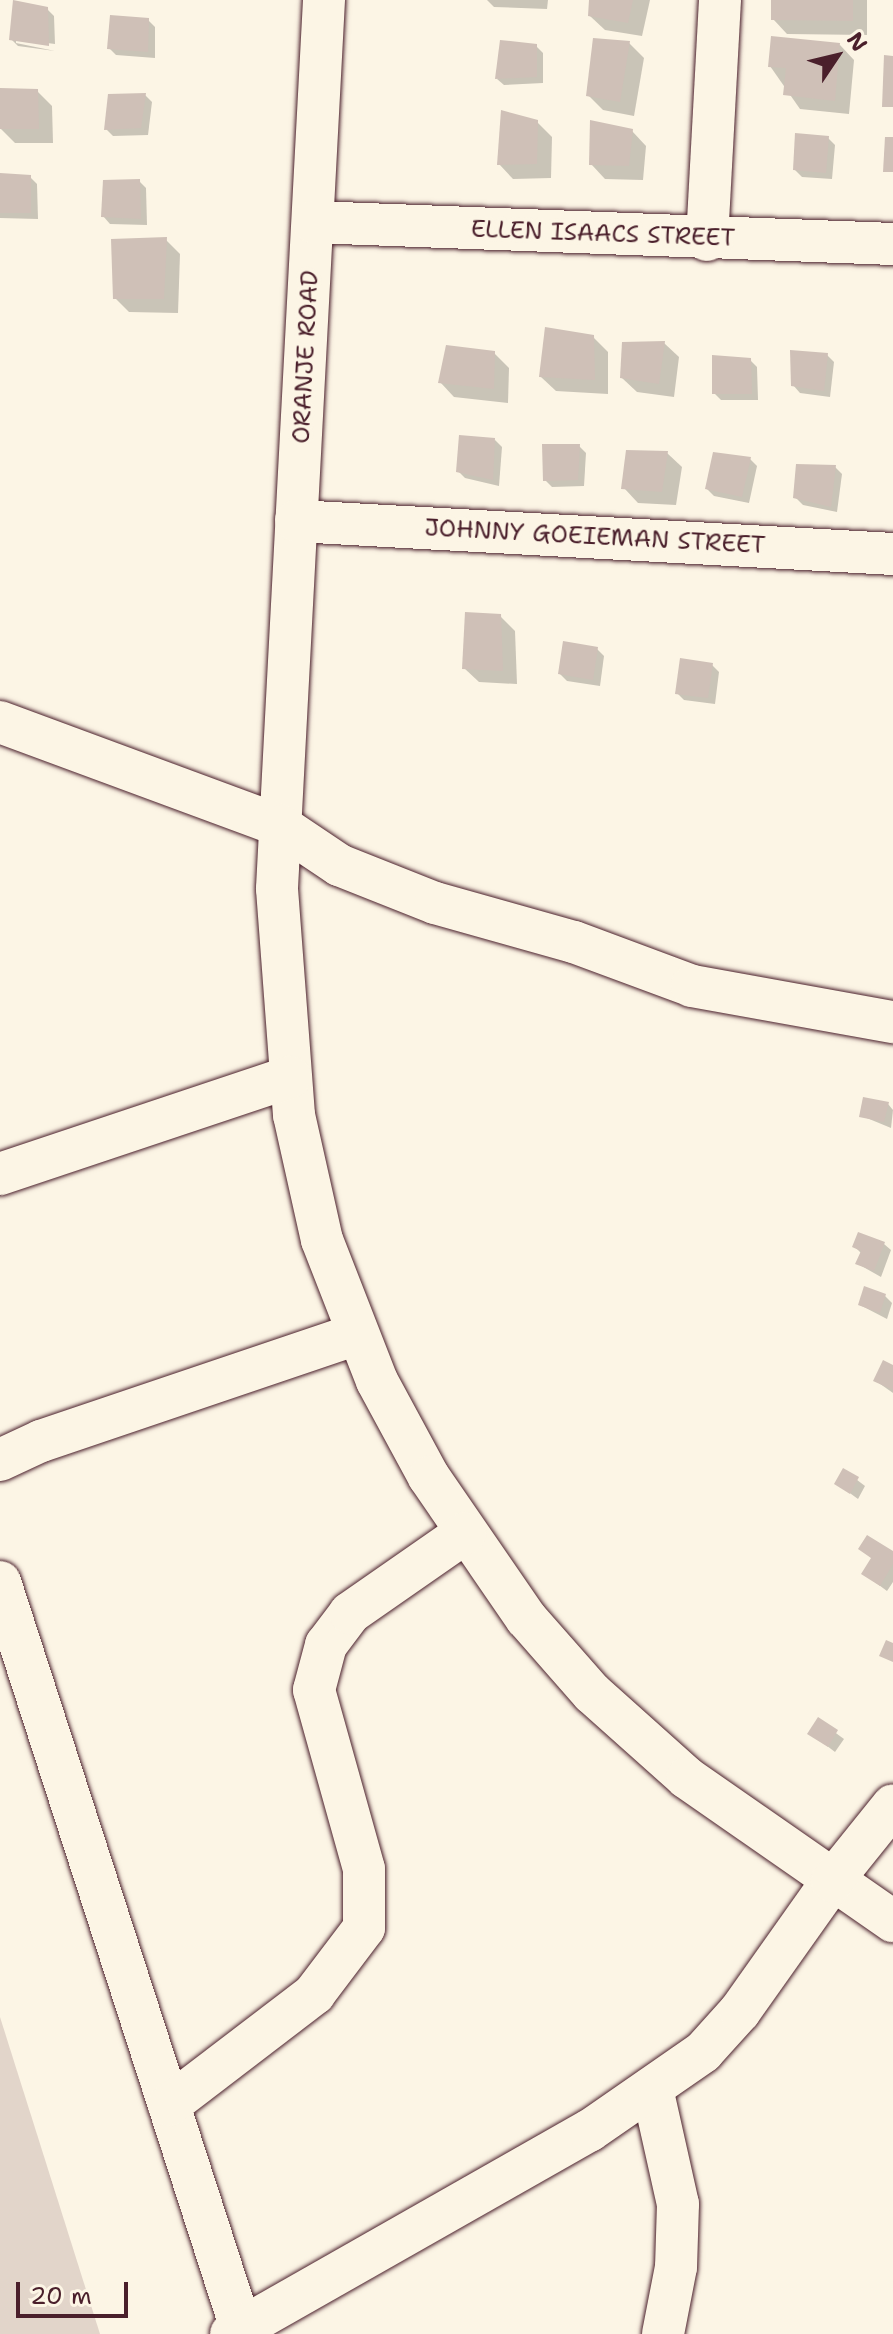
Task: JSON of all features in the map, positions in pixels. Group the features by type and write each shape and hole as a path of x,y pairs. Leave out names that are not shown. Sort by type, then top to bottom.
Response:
{"street":[{"name":"ORANJE ROAD","path":"324,0 281,826 280,964 290,1077 322,1240 357,1334 421,1463 465,1533 526,1618 592,1693 687,1778 893,1921"},
{"path":"707,240 720,0"},
{"name":"ELLEN ISAACS STREET","path":"313,222 707,240 893,244"},
{"name":"JOHNNY GOEIEMAN STREET","path":"296,521 893,554"},
{"path":"0,722 281,826 339,865 435,903 574,942 692,986 893,1022"},
{"path":"0,1174 290,1077"},
{"path":"0,1460 41,1441 357,1334"},
{"path":"169,2105 314,1994 364,1928 364,1869 314,1690 326,1645 350,1613 465,1533"},
{"path":"0,1582 169,2105 236,2331 589,2131 652,2088 723,2032 832,1881 893,1805"},
{"path":"652,2088 678,2204 676,2267 663,2334"}],"shaded area":[{"path":"0,2017 100,2334 0,2334"}],"building":[{"path":"13,0 48,7 49,46 9,40"},
{"path":"589,0 633,0 628,23 588,16"},
{"path":"771,0 853,0 853,21 771,20"},
{"path":"110,15 149,18 148,52 107,49"},
{"path":"771,36 840,43 835,101 783,95 786,68 768,67"},
{"path":"593,38 630,41 620,102 586,96"},
{"path":"500,40 537,44 537,77 495,79"},
{"path":"884,55 893,56 893,107 882,107"},
{"path":"0,88 38,89 39,129 0,129"},
{"path":"146,93 141,128 104,130 108,94"},
{"path":"501,110 538,120 537,164 497,165"},
{"path":"590,120 633,129 629,166 589,165"},
{"path":"795,133 829,136 826,173 793,170"},
{"path":"885,137 893,137 893,172 883,172"},
{"path":"0,173 31,175 31,213 0,213"},
{"path":"140,179 141,219 101,217 103,180"},
{"path":"167,237 164,299 113,299 111,239"},
{"path":"545,327 594,335 595,380 539,377"},
{"path":"665,341 659,384 620,378 622,342"},
{"path":"446,345 495,351 494,389 438,383"},
{"path":"790,350 828,353 824,391 791,386"},
{"path":"712,355 751,358 752,394 712,394"},
{"path":"459,435 495,438 493,480 456,472"},
{"path":"542,444 580,444 578,480 543,481"},
{"path":"626,450 668,451 662,492 621,489"},
{"path":"713,452 751,457 742,497 705,489"},
{"path":"796,464 836,465 831,507 793,498"},
{"path":"465,612 501,614 503,671 462,669"},
{"path":"563,641 598,647 593,680 558,674"},
{"path":"680,658 713,663 708,698 675,694"},
{"path":"863,1097 889,1102 884,1122 859,1117"},
{"path":"858,1232 885,1242 874,1271 855,1264 861,1251 852,1247"},
{"path":"864,1286 886,1294 880,1313 858,1305"},
{"path":"883,1360 893,1365 893,1390 873,1381"},
{"path":"843,1468 859,1477 850,1494 834,1484"},
{"path":"867,1535 893,1551 893,1564 880,1586 861,1574 871,1558 858,1549"},
{"path":"886,1640 893,1643 893,1662 879,1656"},
{"path":"818,1717 838,1730 828,1747 807,1734"}]}
